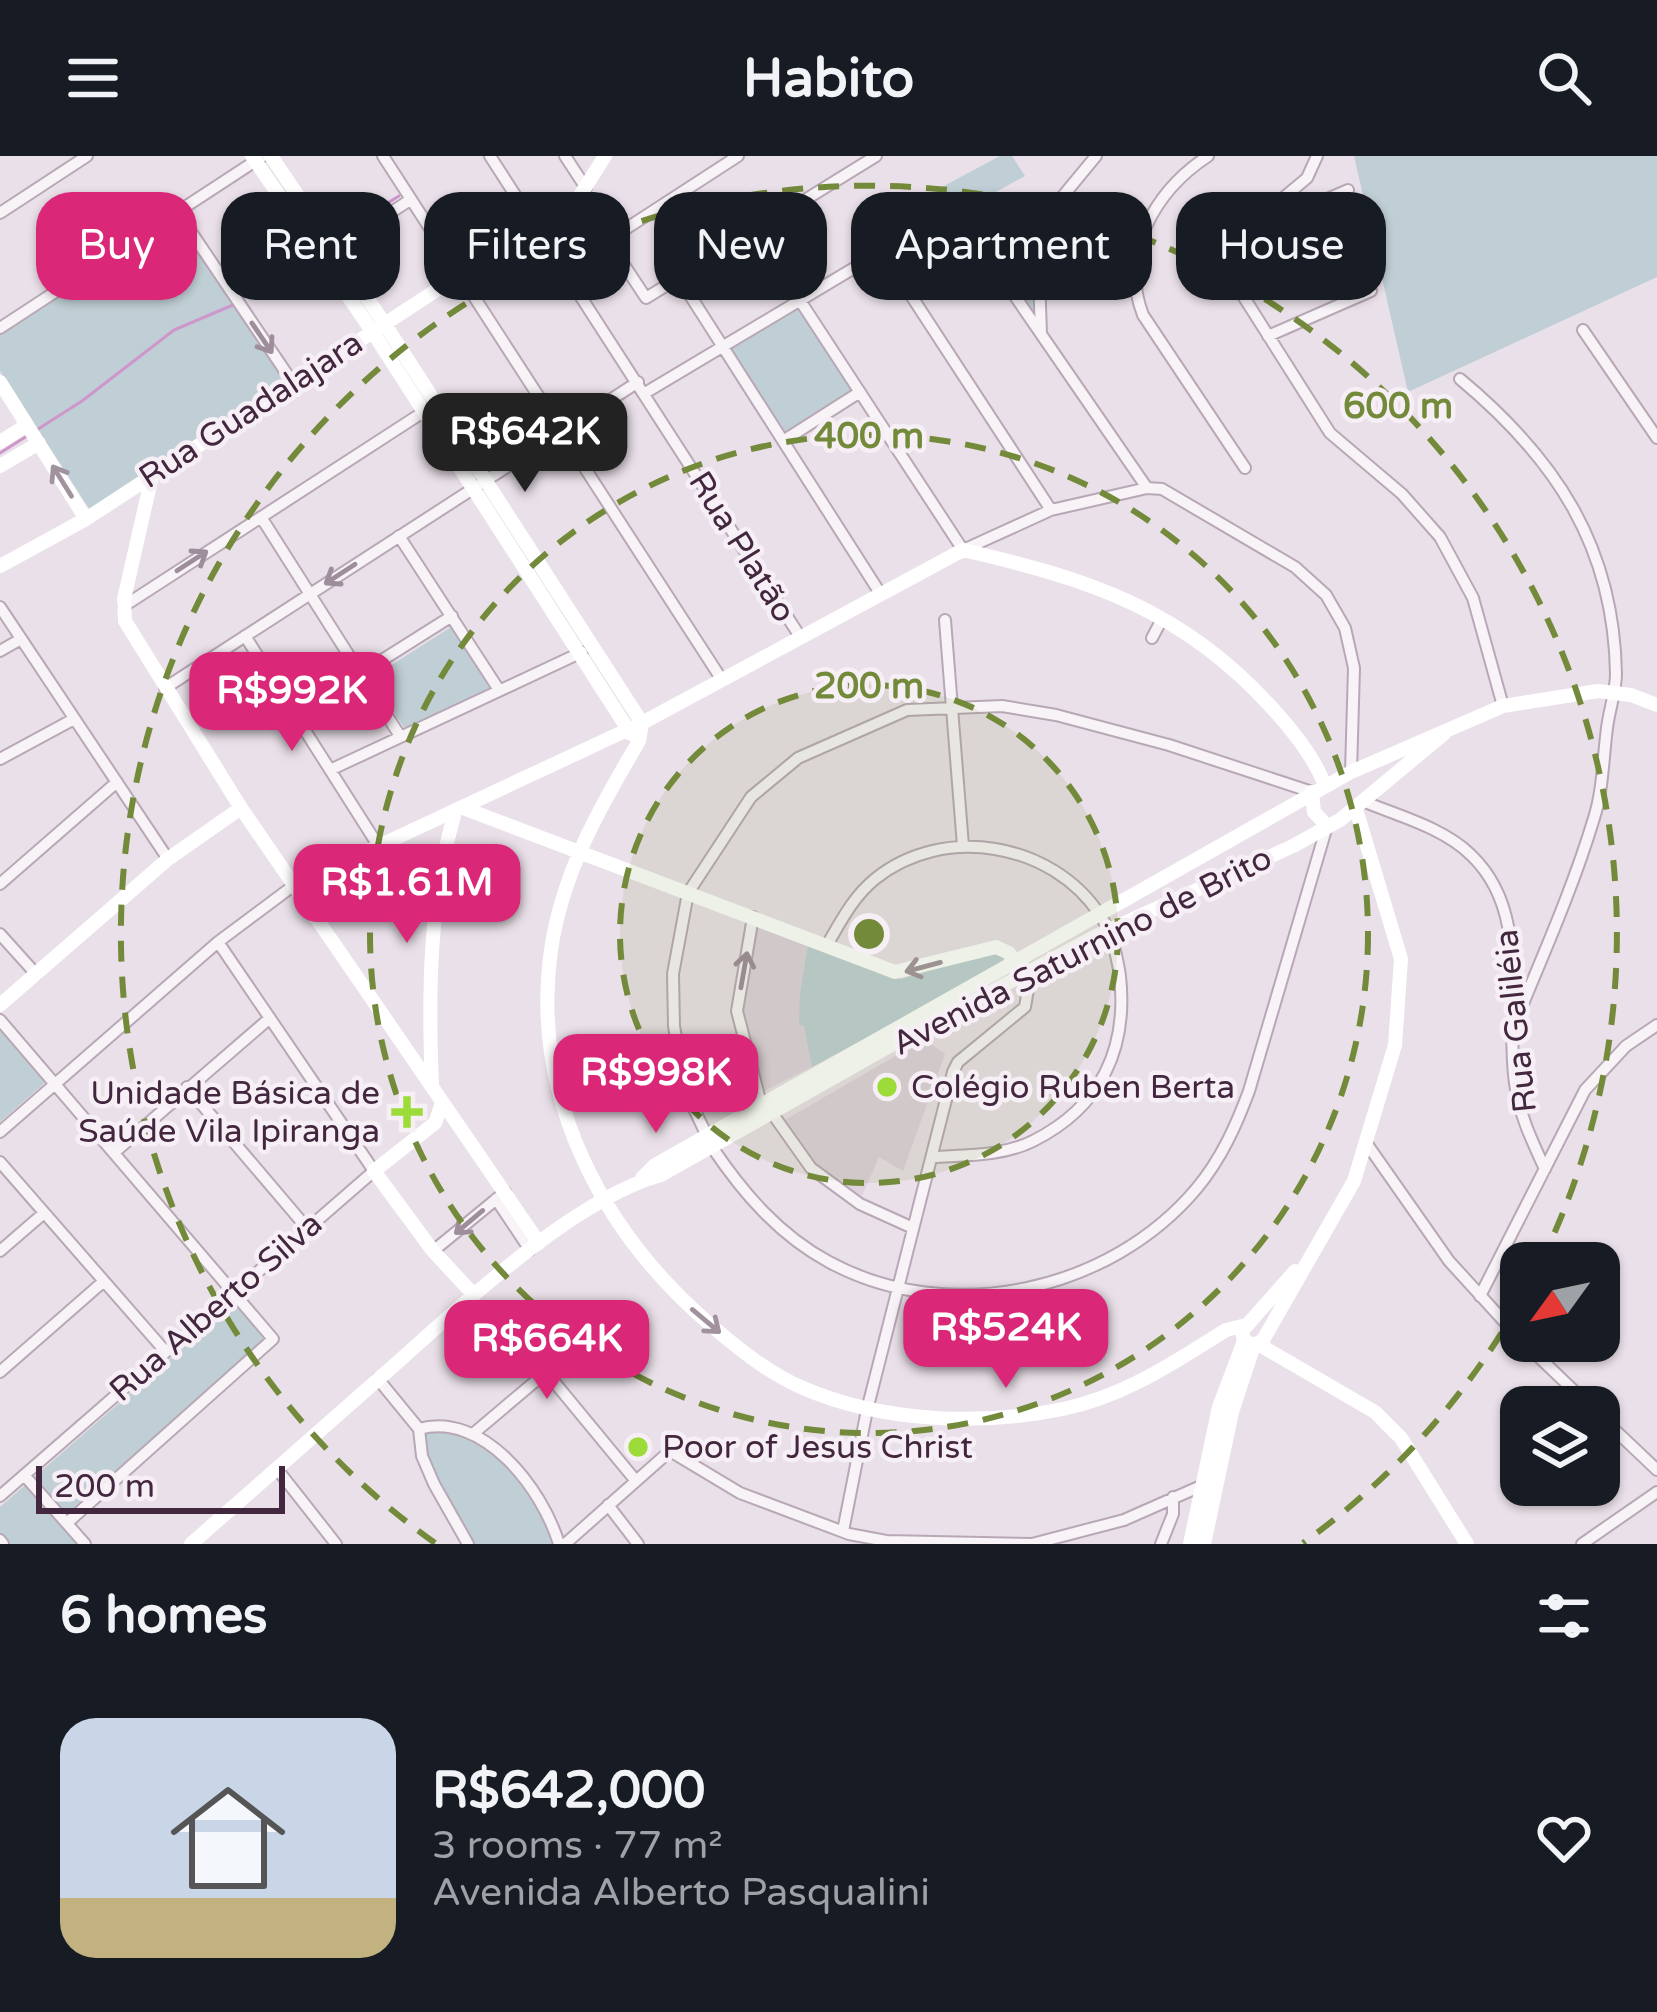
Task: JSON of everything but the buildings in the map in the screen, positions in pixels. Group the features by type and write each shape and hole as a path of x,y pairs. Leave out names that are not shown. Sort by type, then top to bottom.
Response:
{"main road":[{"name":"Rua Guadalajara","path":"582,192 605,156"},
{"path":"260,157 284,192"},
{"name":"Rua Guadalajara","path":"0,566 86,519 424,296"},
{"path":"359,300 636,732"},
{"path":"0,382 86,519"},
{"path":"0,442 33,434"},
{"path":"0,466 33,434"},
{"path":"152,476 124,606 125,621 241,808 535,1246"},
{"path":"124,494 142,519"},
{"path":"293,886 636,732 799,635 963,550 1062,574 1121,596 1202,643 1241,675 1291,730 1319,789 1315,812 1355,829 1370,852"},
{"name":"Avenida Saturnino de Brito","path":"201,1541 474,1295 535,1246 655,1166 766,1112 1104,923 1351,772 1503,706 1562,694 1613,692 1657,705"},
{"path":"636,732 578,850 551,948 549,1022 562,1108 603,1201 636,1251 669,1289 744,1353 796,1385 867,1410 979,1419 1061,1409 1133,1387 1266,1303 1289,1280 1339,1209"},
{"name":"Avenida Saturnino de Brito","path":"1104,923 1293,846 1360,805 1446,732"},
{"path":"1204,1544 1253,1338 1339,1209 1367,1144 1394,1045 1401,958 1351,772"},
{"path":"0,1004 168,859 241,808"},
{"path":"459,810 902,973 996,947 1009,953 1018,969"},
{"path":"432,1088 428,981 442,868 459,810"},
{"path":"442,1102 435,1123 455,1121"},
{"name":"Rua Alberto Silva","path":"374,1172 435,1123"},
{"path":"374,1172 433,1251 474,1295"},
{"path":"1190,1544 1220,1407 1266,1303"},
{"path":"1224,1332 1253,1338 1375,1412 1401,1438 1467,1544"}],"street":[{"path":"0,213 87,156"},
{"path":"382,156 424,221"},
{"name":"Rua Platão","path":"490,156 513,192"},
{"path":"565,156 582,192"},
{"path":"630,226 738,156"},
{"path":"818,192 876,156"},
{"path":"1208,156 1168,191 1140,237 1136,295 1143,315 1245,468"},
{"path":"1291,192 1306,178 1317,156"},
{"path":"197,198 260,157"},
{"path":"1041,334 1043,238 1058,202 1093,164"},
{"path":"1343,192 1348,190"},
{"path":"400,206 410,200"},
{"path":"197,240 221,276"},
{"path":"630,276 645,298 654,293"},
{"path":"0,328 42,300"},
{"path":"237,300 293,383"},
{"path":"476,300 722,680"},
{"name":"Rua Platão","path":"584,300 799,635"},
{"path":"694,300 880,593"},
{"path":"165,688 562,432 724,346 797,300"},
{"path":"800,300 963,550 1051,510 1148,488 1162,489 1294,567 1325,595 1345,628 1354,668 1351,772"},
{"path":"913,300 1051,510"},
{"path":"1017,300 1148,488"},
{"path":"1246,300 1330,433 1402,494 1440,537 1473,598 1503,706"},
{"path":"1268,336 1350,300"},
{"path":"1583,330 1657,438"},
{"path":"1460,379 1502,414 1574,505 1609,598 1616,679 1596,813 1515,1023"},
{"path":"783,441 860,392"},
{"path":"124,606 430,408"},
{"path":"261,517 400,736"},
{"path":"399,536 499,690"},
{"path":"0,607 168,859"},
{"path":"360,674 452,616"},
{"path":"1152,638 1162,619"},
{"path":"945,620 963,846"},
{"path":"245,636 379,848"},
{"path":"0,651 21,639"},
{"path":"329,770 586,650"},
{"path":"1319,789 1169,745 1001,706 907,710 853,732 784,766 752,796 688,893 673,974 674,1026 685,1090 710,1141 750,1199 791,1237 829,1262 900,1289 977,1294 1057,1282 1120,1252 1186,1200 1217,1161 1249,1091 1333,823"},
{"path":"0,759 74,719"},
{"path":"0,884 117,782"},
{"name":"Rua Galiléia","path":"1360,805 1452,839 1491,878 1509,930 1515,1085 1527,1131 1544,1169"},
{"path":"826,945 851,904 877,877 911,857 963,846 993,846 1035,862 1072,884 1104,923 1119,968 1123,1007 1119,1046 1100,1084 1075,1112 1033,1141 997,1152 934,1157"},
{"path":"0,1132 218,942 293,886"},
{"path":"753,917 737,1012 766,1112 811,1168 860,1204 913,1228"},
{"path":"0,934 36,974"},
{"path":"218,942 374,1172"},
{"path":"848,1536 867,1410 955,1067 1025,1007 1028,989 1018,969"},
{"path":"116,1151 270,1018"},
{"path":"0,1020 272,1334 270,1345 67,1523"},
{"path":"1480,1296 1573,1110 1595,1076 1657,1025"},
{"path":"187,1087 306,1227"},
{"path":"1367,1144 1422,1226 1500,1317"},
{"path":"0,1162 165,1351"},
{"name":"Rua Alberto Silva","path":"1,1494 374,1172"},
{"path":"433,1251 500,1196"},
{"path":"0,1251 44,1213"},
{"path":"0,1372 104,1281"},
{"path":"474,1433 589,1336"},
{"path":"1544,1362 1569,1386"},
{"path":"546,1372 636,1481"},
{"path":"378,1379 418,1429 422,1456 461,1542"},
{"path":"418,1429 444,1423 474,1433 523,1476 562,1544 670,1450 740,1493 848,1536 886,1541 1032,1544 1124,1520 1201,1486"},
{"path":"1620,1435 1657,1470"},
{"path":"277,1469 336,1544"},
{"path":"24,1474 85,1544"},
{"path":"1582,1544 1657,1492"},
{"path":"1161,1544 1173,1514 1173,1497"},
{"path":"608,1505 638,1544"}],"shaded area":[{"path":"1000,156 1012,156 1025,176 996,192 932,192"},
{"path":"1354,156 1657,156 1657,277 1408,392 1386,296 1386,192 1362,192"},
{"path":"197,248 221,285 221,300 231,300 285,383 90,510 0,371 0,335 54,300 197,300"},
{"path":"1021,300 1036,300 1037,323"},
{"path":"798,301 856,390 785,434 727,349"},
{"path":"451,627 490,688 405,729 371,678"},
{"path":"757,924 808,944 800,992 812,1067 762,1092 742,1017"},
{"path":"808,944 901,979 995,951 1004,956 1003,964 812,1067 804,1026 799,1025"},
{"path":"0,1025 48,1080 0,1122"},
{"name":"Colégio Ruben Berta","path":"925,1039 945,1054 903,1171 879,1157 862,1196 816,1164 783,1121"},
{"path":"238,1299 269,1337 58,1521 77,1544 0,1544 0,1507"},
{"path":"444,1426 480,1444 514,1472 540,1506 555,1544 471,1544 425,1457 422,1431"}],"waterway":[{"path":"35,431 174,330 233,305"},
{"path":"0,453 27,436"}],"place":[{"name":"Colégio Ruben Berta","path":"887,1087"},
{"name":"Unidade Básica de Saúde Vila Ipiranga","path":"407,1112"},
{"name":"Poor of Jesus Christ","path":"638,1447"}]}
